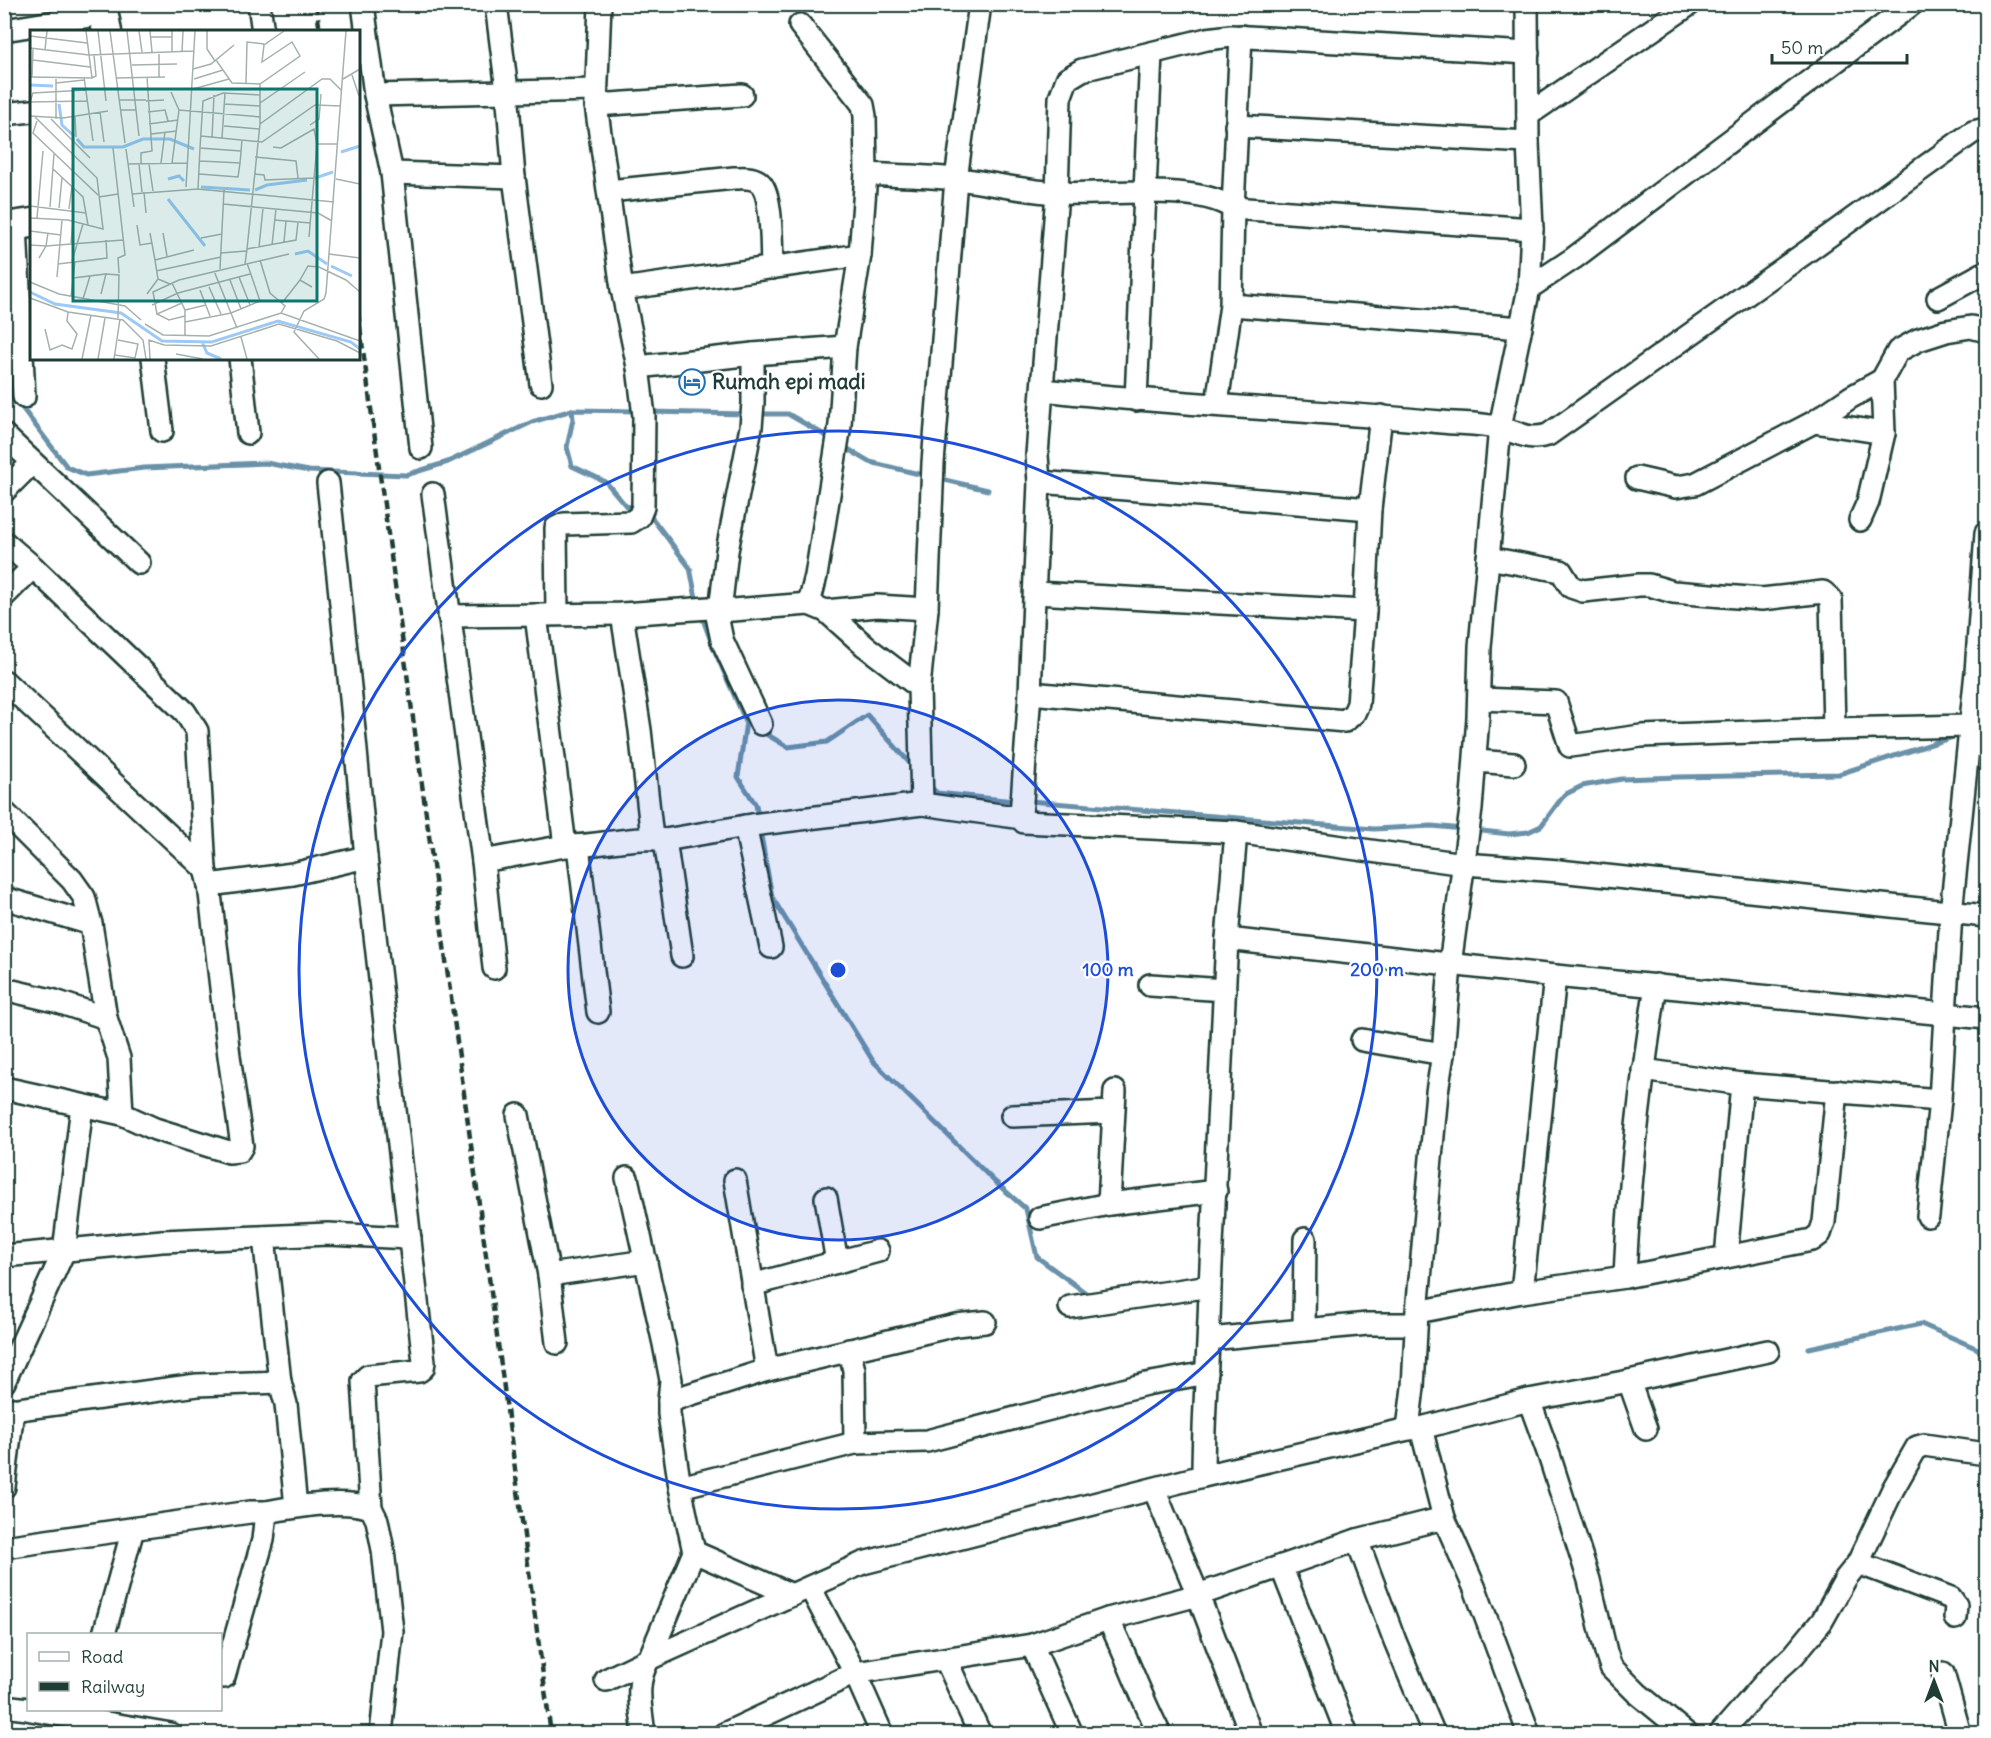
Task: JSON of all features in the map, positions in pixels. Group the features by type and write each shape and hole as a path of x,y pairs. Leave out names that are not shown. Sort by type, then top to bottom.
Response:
{"street":[{"path":"259,4 262,30"},
{"path":"363,4 375,95 392,173 421,448"},
{"path":"496,4 507,90 514,177 541,384"},
{"path":"598,1012 572,846 546,615 556,528 564,524 631,522 641,512 643,409 638,367 622,289 596,97 600,4"},
{"path":"922,786 918,687 927,609 931,488 956,179 980,4"},
{"path":"1527,4 1528,142 1532,229 1529,288 1500,428 1480,647 1472,809 1450,964 1416,1318 1413,1387 1415,1429 1444,1518 1476,1590 1529,1734"},
{"path":"1528,115 1690,4"},
{"path":"1529,288 1574,258 1911,4"},
{"path":"4,30 104,17"},
{"path":"800,25 863,105 865,116 866,174 860,255 845,347 840,425 816,576 818,608 918,687"},
{"path":"1022,818 1035,593 1039,482 1037,455 1057,193 1060,98 1067,78 1082,70 1220,36 1528,53"},
{"path":"1217,404 1231,305 1241,36"},
{"path":"1136,400 1150,53"},
{"path":"375,95 507,90 596,97 742,95"},
{"path":"4,114 30,111"},
{"path":"1236,126 1528,142"},
{"path":"1043,390 1136,400 1381,416 1500,428 1530,438 1548,435 1973,132 1986,129"},
{"path":"392,173 514,177"},
{"path":"866,174 956,179 1057,193 1145,192 1207,196 1220,200 1233,208 1532,229"},
{"path":"609,191 734,178 751,178 760,182 765,189 768,203 772,268"},
{"path":"17,225 24,397"},
{"path":"622,289 860,255"},
{"path":"1938,298 1986,272"},
{"path":"1231,305 1521,328"},
{"path":"1860,520 1868,502 1884,433 1882,380 1898,351 1918,340 1946,331 1971,327 1986,331"},
{"path":"638,367 753,354 845,347"},
{"path":"753,354 751,428 727,552 710,610 761,724"},
{"path":"153,360 162,431"},
{"path":"240,360 248,433"},
{"path":"1636,478 1677,487 1695,484 1814,422 1851,397 1882,380"},
{"path":"1030,693 1345,721 1354,713 1358,704 1370,509 1381,416"},
{"path":"1814,422 1884,433"},
{"path":"4,435 139,563"},
{"path":"4,491 32,463"},
{"path":"1039,482 1370,509"},
{"path":"328,483 366,858 423,1368 419,1371 368,1376 363,1381 371,1508 377,1520 383,1550 392,1631 381,1734"},
{"path":"433,494 483,861 494,968"},
{"path":"1928,1216 1940,1100 1951,913 1976,672 1986,533"},
{"path":"4,542 185,712 197,731 207,877 242,1146 239,1151 229,1152 155,1129 122,1114 4,1089"},
{"path":"1488,558 1561,571 1571,587 1582,591 1649,585 1673,592 1762,599 1823,592 1831,599 1834,729"},
{"path":"4,596 33,567"},
{"path":"1035,593 1365,611"},
{"path":"449,616 622,614 877,606 927,609"},
{"path":"622,614 659,839 682,957"},
{"path":"4,681 207,877 293,874 366,858"},
{"path":"1479,699 1556,702 1570,746 1641,736 1834,729 1968,733"},
{"path":"1476,761 1514,764"},
{"path":"483,861 572,846 659,839 754,825 922,786 1022,818 1028,823 1236,832 1464,864 1559,871 1986,916"},
{"path":"4,812 80,889 84,897 91,924 106,1018 118,1059 122,1114"},
{"path":"754,825 771,947"},
{"path":"1203,1476 1203,1422 1209,1339 1227,939 1236,832"},
{"path":"4,898 91,924"},
{"path":"1227,939 1555,976 1986,1018"},
{"path":"1522,1292 1555,976"},
{"path":"1150,985 1225,990"},
{"path":"1625,1277 1628,1207 1642,1070 1656,985"},
{"path":"4,989 55,1001 106,1018"},
{"path":"1362,1040 1443,1054"},
{"path":"1642,1070 1742,1084 1940,1100"},
{"path":"1726,1257 1742,1084"},
{"path":"1109,1204 1114,1091"},
{"path":"1209,1339 1416,1318 1522,1292 1625,1277 1812,1240 1820,1234 1824,1222 1837,1091"},
{"path":"4,1382 64,1251 82,1106"},
{"path":"1012,1116 1112,1112"},
{"path":"518,1115 549,1275 557,1343"},
{"path":"627,1178 671,1380 669,1414 680,1487 694,1552 642,1671 639,1691 644,1734"},
{"path":"735,1180 767,1370"},
{"path":"1040,1218 1109,1204 1216,1191"},
{"path":"826,1198 837,1262"},
{"path":"4,1256 162,1241 328,1234 410,1238"},
{"path":"264,1237 280,1382 286,1404 296,1507"},
{"path":"1304,1330 1305,1239"},
{"path":"752,1285 878,1251"},
{"path":"549,1275 646,1261"},
{"path":"1083,1305 1210,1286"},
{"path":"669,1401 767,1370 956,1325 985,1322"},
{"path":"849,1350 854,1370 855,1443"},
{"path":"606,1680 863,1563 1203,1476 1415,1429 1529,1400 1629,1382 1768,1351"},
{"path":"680,1487 855,1443 927,1441 1146,1384 1207,1373"},
{"path":"4,1487 9,1410 197,1385 280,1382"},
{"path":"1629,1382 1646,1430"},
{"path":"1529,1400 1589,1580 1611,1667 1637,1693 1687,1734"},
{"path":"1720,1734 1769,1678 1794,1655 1822,1621 1857,1563 1893,1489 1917,1447 1924,1445 1986,1454"},
{"path":"1154,1489 1198,1595 1251,1734"},
{"path":"4,1547 296,1507 359,1504 371,1508"},
{"path":"224,1677 263,1540 266,1512"},
{"path":"724,1734 855,1673 1032,1645 1108,1618 1198,1595 1357,1540 1444,1518"},
{"path":"105,1633 133,1529"},
{"path":"1357,1540 1395,1641 1434,1734"},
{"path":"694,1552 801,1591 855,1673 882,1734"},
{"path":"1857,1563 1952,1598 1956,1605 1955,1618"},
{"path":"1281,1566 1347,1734"},
{"path":"1108,1618 1121,1644 1145,1706 1160,1734"},
{"path":"1032,1645 1072,1734"},
{"path":"946,1660 980,1734"},
{"path":"1943,1673 1960,1734"},
{"path":"4,1706 27,1709"},
{"path":"56,1711 81,1713 171,1734"}],"waterway":[{"path":"4,384 67,467 86,475 144,468 266,463 309,471 406,475 448,462 532,422 572,410 639,411"},
{"path":"572,410 573,419 567,447 572,466 606,482 626,506 636,509"},
{"path":"648,412 747,414"},
{"path":"756,414 788,414 833,440"},
{"path":"841,445 870,462 927,476"},
{"path":"936,478 988,490"},
{"path":"645,513 649,514 690,568 697,603"},
{"path":"701,614 746,722 738,777 756,805 759,821"},
{"path":"761,731 788,747 827,742 867,715 915,769"},
{"path":"1974,730 1986,726"},
{"path":"1473,830 1509,834 1528,832 1541,826 1564,795 1582,786 1622,779 1839,774 1959,735"},
{"path":"929,785 937,793 1014,801"},
{"path":"1029,801 1374,829 1432,826 1463,829"},
{"path":"760,830 772,897 873,1061 994,1181 1026,1209 1037,1257 1090,1296"},
{"path":"1809,1348 1921,1324 1978,1349 1986,1361"}],"railway":[{"path":"316,4 320,30"},
{"path":"360,328 551,1734"}],"place":[{"name":"Rumah epi madi","path":"692,382"}]}
